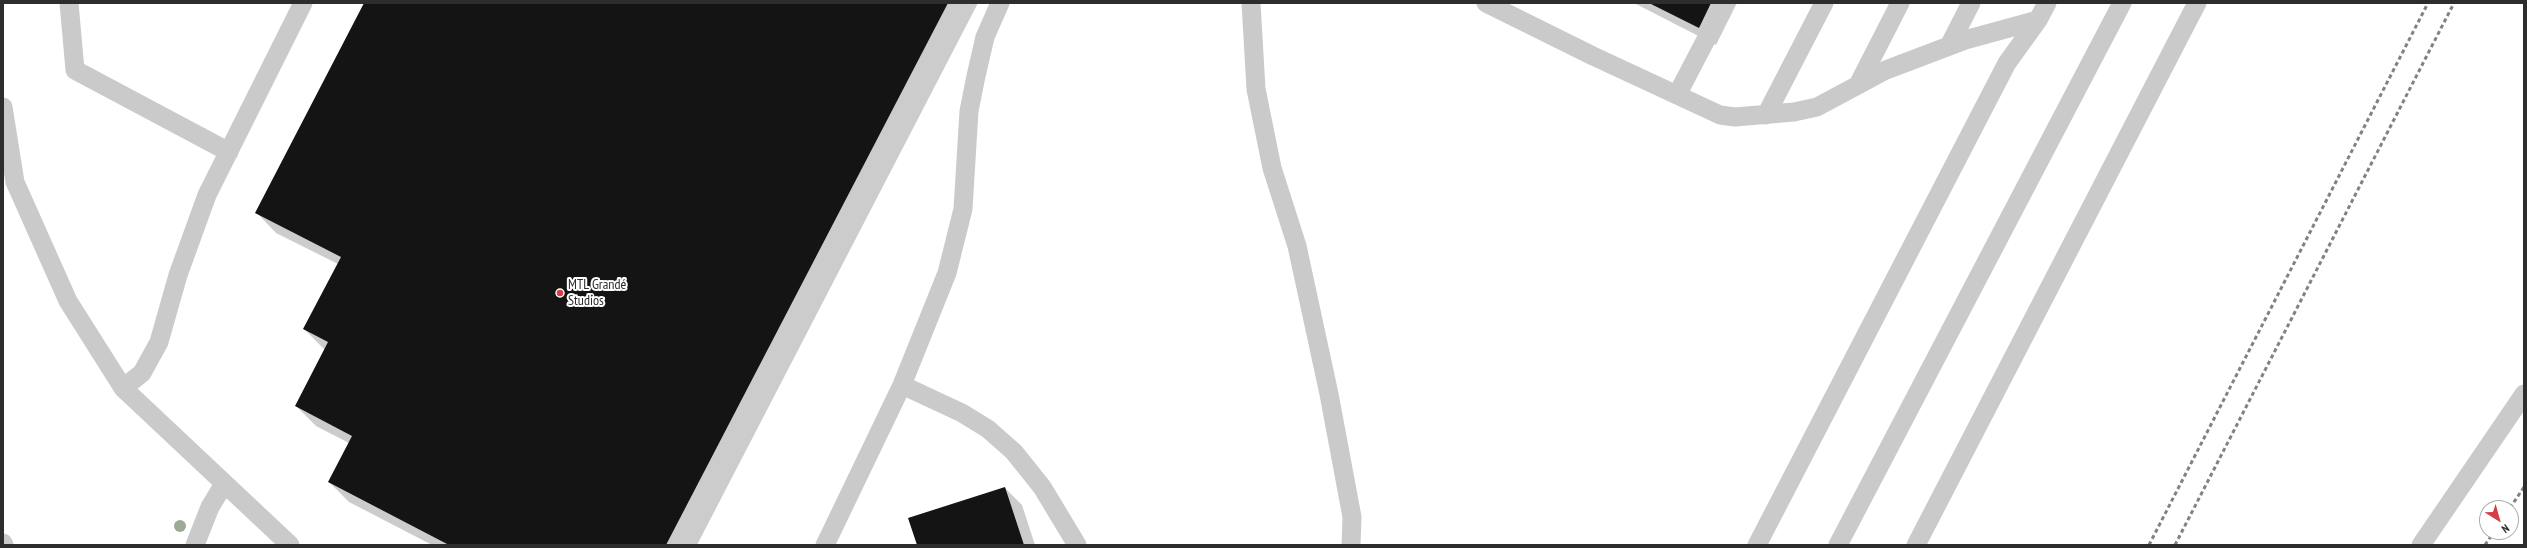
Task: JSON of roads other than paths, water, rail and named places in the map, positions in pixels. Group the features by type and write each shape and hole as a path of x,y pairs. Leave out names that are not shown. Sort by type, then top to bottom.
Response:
{"lane":[{"path":"69,3 75,70 229,152"},
{"path":"123,388 142,373 159,342 178,275 207,195 303,3"},
{"path":"824,545 902,385 947,273 963,209 969,111 974,83 985,37 1000,3"},
{"path":"1250,3 1256,89 1272,168 1297,246 1329,394 1352,516 1351,545"},
{"path":"1486,3 1592,56 1720,115 1735,117 1766,115 1817,107 1886,70 1965,40 2038,20"},
{"path":"1677,95 1725,3"},
{"path":"1766,115 1824,3"},
{"path":"1858,85 1900,3"},
{"path":"1949,46 1971,3"},
{"path":"1757,545 2007,63 2038,20 2047,3"},
{"path":"1838,545 2122,3"},
{"path":"1916,545 2197,3"},
{"path":"3,107 15,182 68,301 123,388 290,545"},
{"path":"902,385 962,413 988,429 1014,452 1042,487 1077,545"},
{"path":"2421,545 2524,394"},
{"path":"195,545 210,507 224,484"}],"railway":[{"path":"2149,545 2428,3"},
{"path":"2175,545 2454,3"},
{"path":"2515,500 2524,487"},
{"path":"2485,545 2488,540"}],"place":[{"name":"MTL Grandé Studios","path":"560,293"}]}
